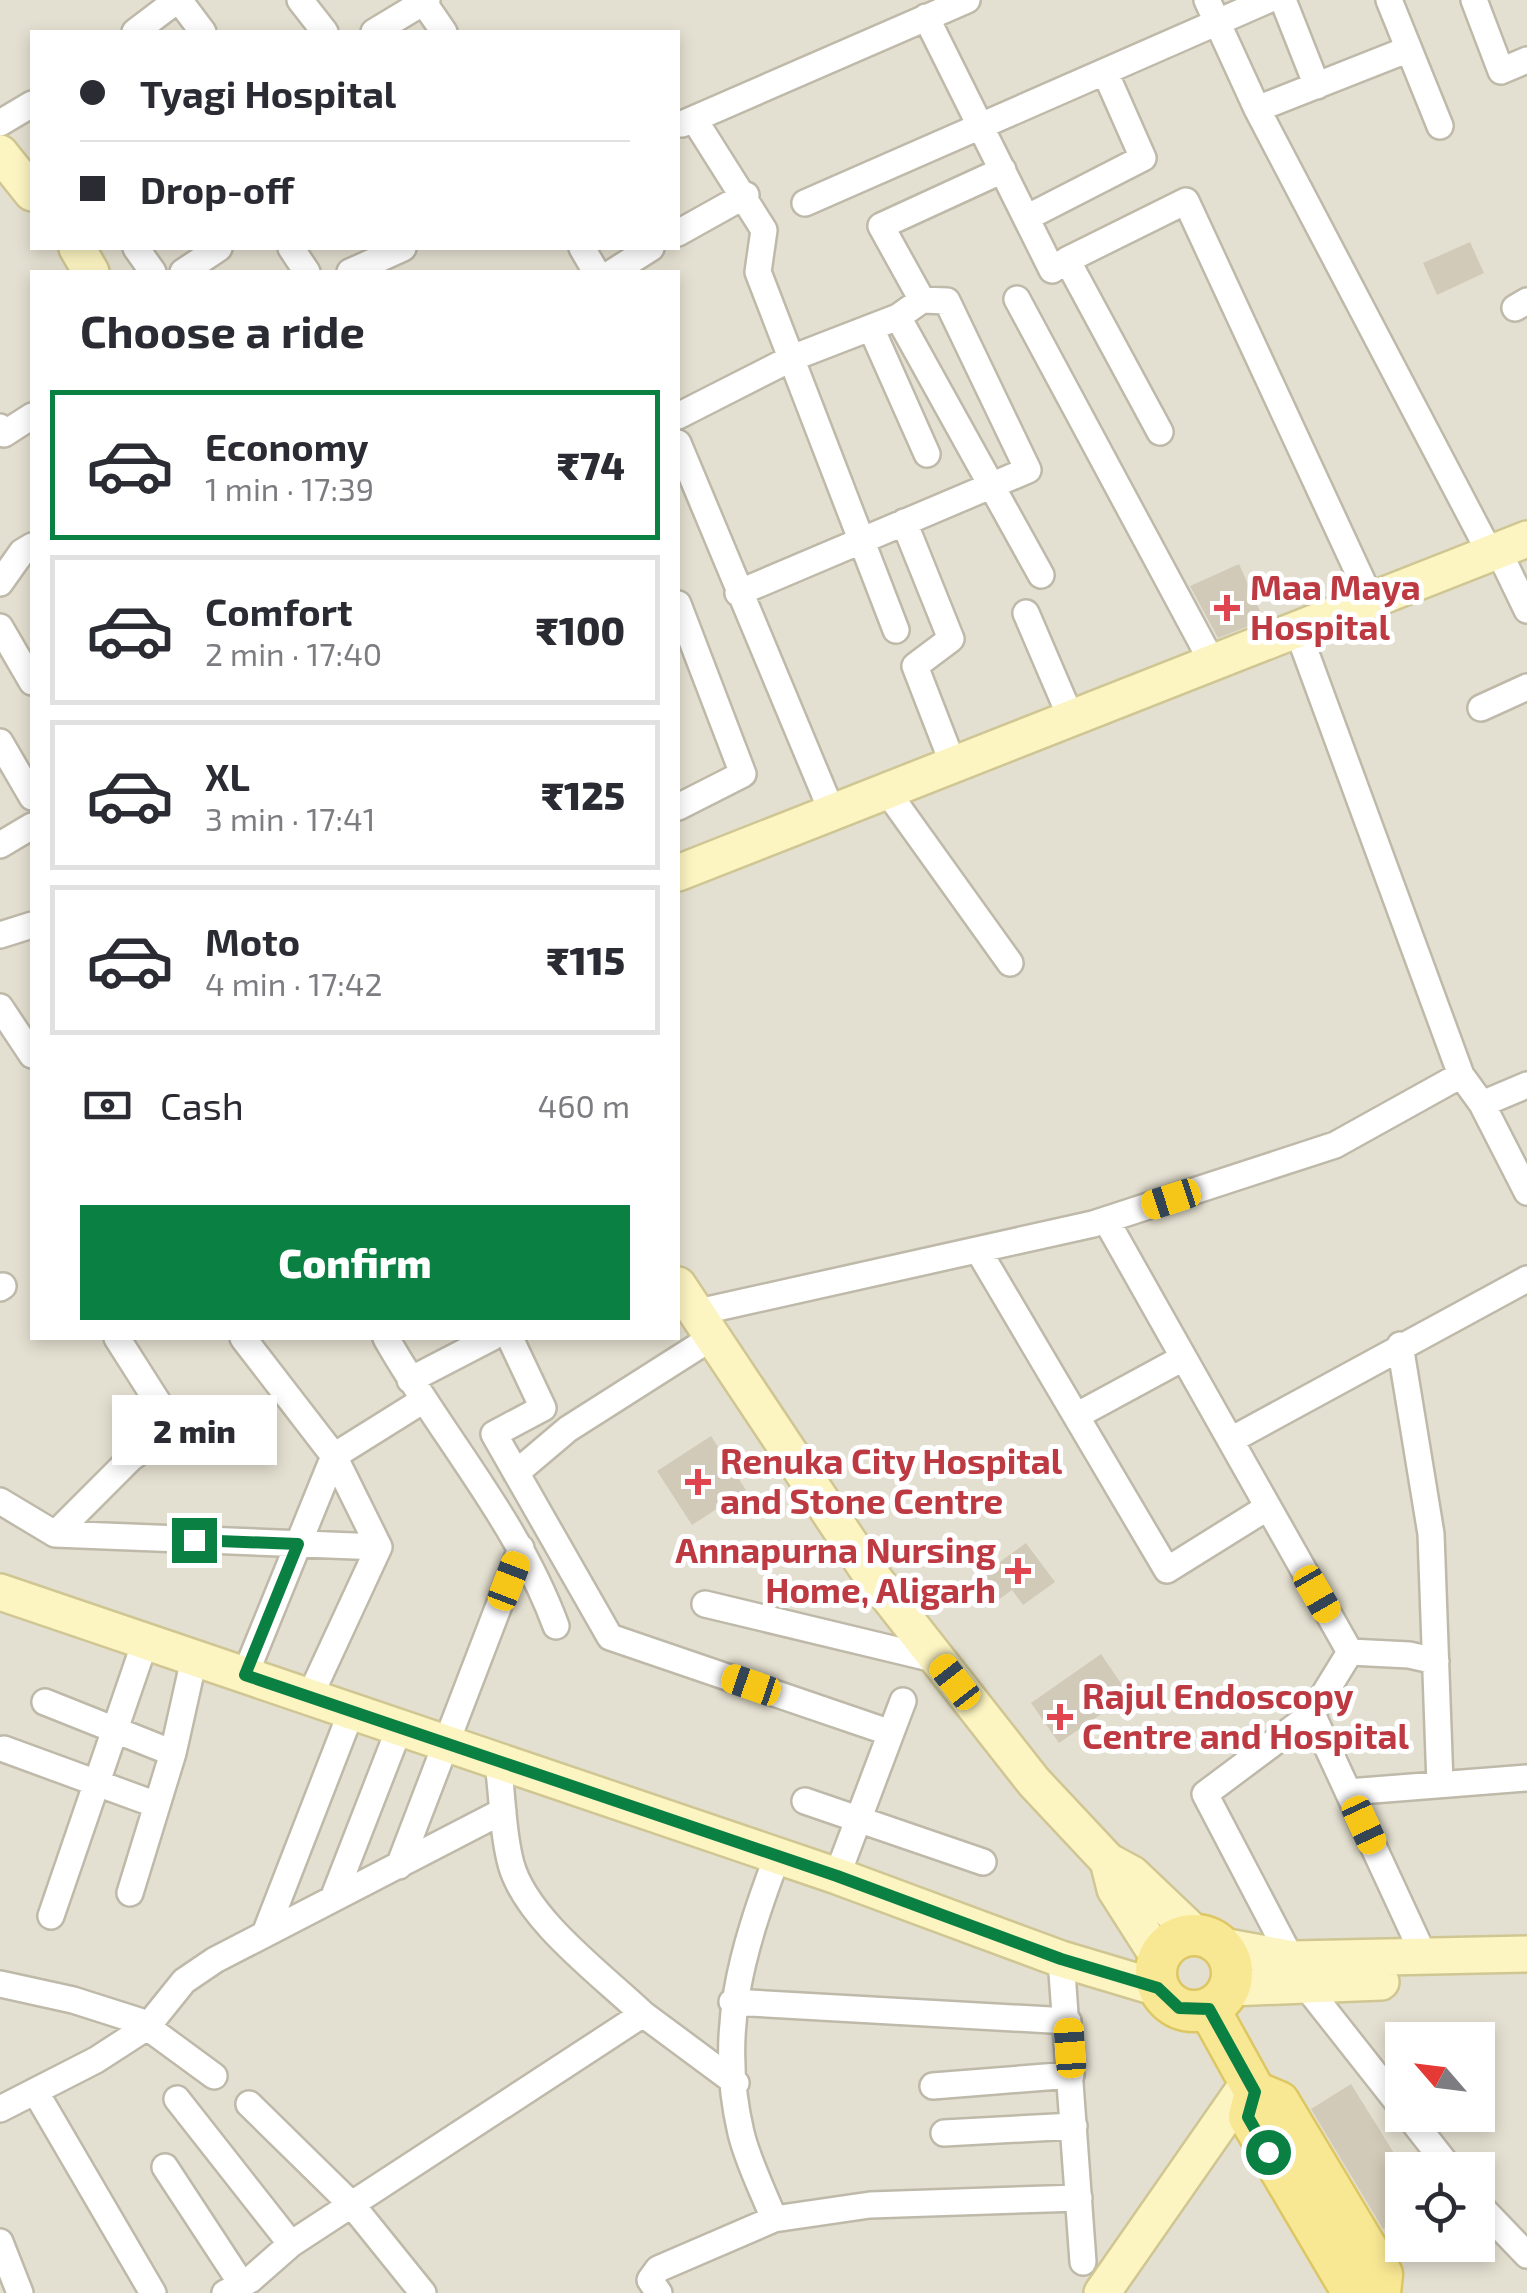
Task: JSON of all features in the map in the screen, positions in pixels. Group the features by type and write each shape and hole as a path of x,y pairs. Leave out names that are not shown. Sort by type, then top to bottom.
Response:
{"main road":[{"path":"1219,1998 1179,2008 1158,1973 1180,1937 1208,1940 1230,1958 1219,1998 1252,2087 1248,2117 1354,2293"},
{"path":"1252,2087 1279,2102 1382,2274 1380,2293"}],"street":[{"path":"140,30 178,0 201,30"},
{"path":"300,0 324,30"},
{"path":"896,630 758,272 764,230 746,195 686,122 967,0"},
{"path":"805,203 1105,72 1212,11 1268,0"},
{"path":"1283,0 1317,86"},
{"path":"1390,0 1440,126"},
{"path":"1474,0 1501,71 1527,60"},
{"path":"377,30 424,1 443,30"},
{"path":"1212,11 1257,109 1505,547 1527,610"},
{"path":"926,17 1052,270 1186,202 1371,600"},
{"path":"1257,109 1409,50"},
{"path":"1026,218 1143,158 1105,72"},
{"path":"0,123 30,105"},
{"path":"922,300 881,226 1003,170"},
{"path":"680,232 746,195"},
{"path":"186,262 214,250"},
{"path":"616,270 648,250"},
{"path":"1067,260 1160,432"},
{"path":"1017,299 1211,660"},
{"path":"680,415 792,358 898,317 922,300 947,301 1028,470 738,593"},
{"path":"898,317 1041,575"},
{"path":"871,328 927,454"},
{"path":"0,426 4,434 30,417"},
{"path":"680,448 832,812"},
{"path":"904,522 951,638 916,666 954,764"},
{"path":"680,872 1505,547"},
{"path":"0,583 29,556"},
{"path":"680,609 743,774 680,807"},
{"path":"1026,612 1070,718"},
{"path":"0,627 30,679"},
{"path":"1298,629 1460,1075 1482,1104 1526,1186"},
{"path":"1481,708 1527,688"},
{"path":"0,742 30,794"},
{"path":"886,790 1010,963"},
{"path":"0,845 30,827"},
{"path":"0,935 30,926"},
{"path":"0,1007 30,1053"},
{"path":"1460,1075 1335,1145 1106,1220 694,1312 869,1572 1034,1782 1108,1862 1132,1874 1208,1940 1299,1972 1527,1978"},
{"path":"1482,1104 1527,1085"},
{"path":"1106,1220 1350,1652"},
{"path":"978,1250 1167,1570 1268,1507"},
{"path":"1230,1440 1527,1279"},
{"path":"55,1534 131,1458 174,1426 118,1340"},
{"path":"245,1340 334,1456 379,1547"},
{"path":"387,1340 416,1391 522,1548 556,1626"},
{"path":"245,1675 334,1456 488,1340"},
{"path":"511,1340 542,1408 494,1434 610,1637 891,1733"},
{"path":"516,1473 664,1340"},
{"path":"1400,1346 1431,1534 1440,1784"},
{"path":"1076,1416 1184,1358"},
{"path":"0,1500 55,1534 379,1547"},
{"path":"310,1696 379,1547"},
{"path":"399,1866 522,1548"},
{"path":"0,1592 837,1876 1061,1959 1158,1973"},
{"path":"704,1604 938,1660"},
{"path":"51,1916 145,1642"},
{"path":"1350,1652 1410,1654 1436,1661"},
{"path":"1350,1652 1312,1714 1205,1794 1299,1972 1385,2086"},
{"path":"130,1893 173,1752 194,1659"},
{"path":"837,1876 903,1701"},
{"path":"45,1702 173,1752"},
{"path":"266,1931 352,1710"},
{"path":"1312,1714 1426,1958"},
{"path":"334,1896 399,1729"},
{"path":"4,1749 157,1805"},
{"path":"498,1764 512,1869 527,1903 642,2014 736,2083"},
{"path":"1348,1792 1527,1778"},
{"path":"804,1800 984,1862"},
{"path":"0,2109 147,2026 184,1981 266,1931 504,1812"},
{"path":"774,2219 740,2133 732,2002 743,1946 777,1858"},
{"path":"1108,1862 1116,1889 1158,1973"},
{"path":"1219,1998 1299,1972 1426,1958 1527,1954"},
{"path":"1061,1959 1083,2262"},
{"path":"0,1984 74,2000 147,2026 214,2076"},
{"path":"732,2002 1068,2022"},
{"path":"166,2167 244,2287 290,2244 642,2014"},
{"path":"932,2086 1071,2075"},
{"path":"1102,2293 1252,2087"},
{"path":"35,2091 153,2293"},
{"path":"177,2099 290,2244"},
{"path":"249,2104 352,2204 423,2293"},
{"path":"944,2133 1074,2126"},
{"path":"1421,2132 1437,2152"},
{"path":"658,2293 650,2280 658,2269 774,2219 870,2205 1079,2198"},
{"path":"1495,2222 1527,2255"},
{"path":"0,2242 20,2293"}],"shaded area":[{"path":"0,0 1527,0 1527,2293 0,2293"}],"building":[{"path":"1470,242 1484,273 1437,295 1423,263"},
{"path":"1239,564 1264,620 1218,638 1190,586"},
{"path":"711,1436 746,1490 692,1525 657,1471"},
{"path":"1026,1543 1055,1582 1023,1605 1012,1590 994,1603 976,1579"},
{"path":"1101,1654 1129,1695 1059,1743 1031,1703"},
{"path":"1351,2084 1393,2152 1385,2152 1383,2229 1311,2109"}],"place":[{"name":"Maa Maya Hospital","path":"1227,608"},
{"name":"Renuka City Hospital and Stone Centre","path":"698,1482"},
{"name":"Annapurna Nursing Home, Aligarh","path":"1018,1571"},
{"name":"Rajul Endoscopy Centre and Hospital","path":"1060,1717"}],"route":[{"path":"194,1540 298,1544 245,1675 837,1876 1061,1959 1158,1988 1166,2000 1179,2008 1194,2012 1209,2009 1255,2092 1248,2117 1268,2152"}]}
